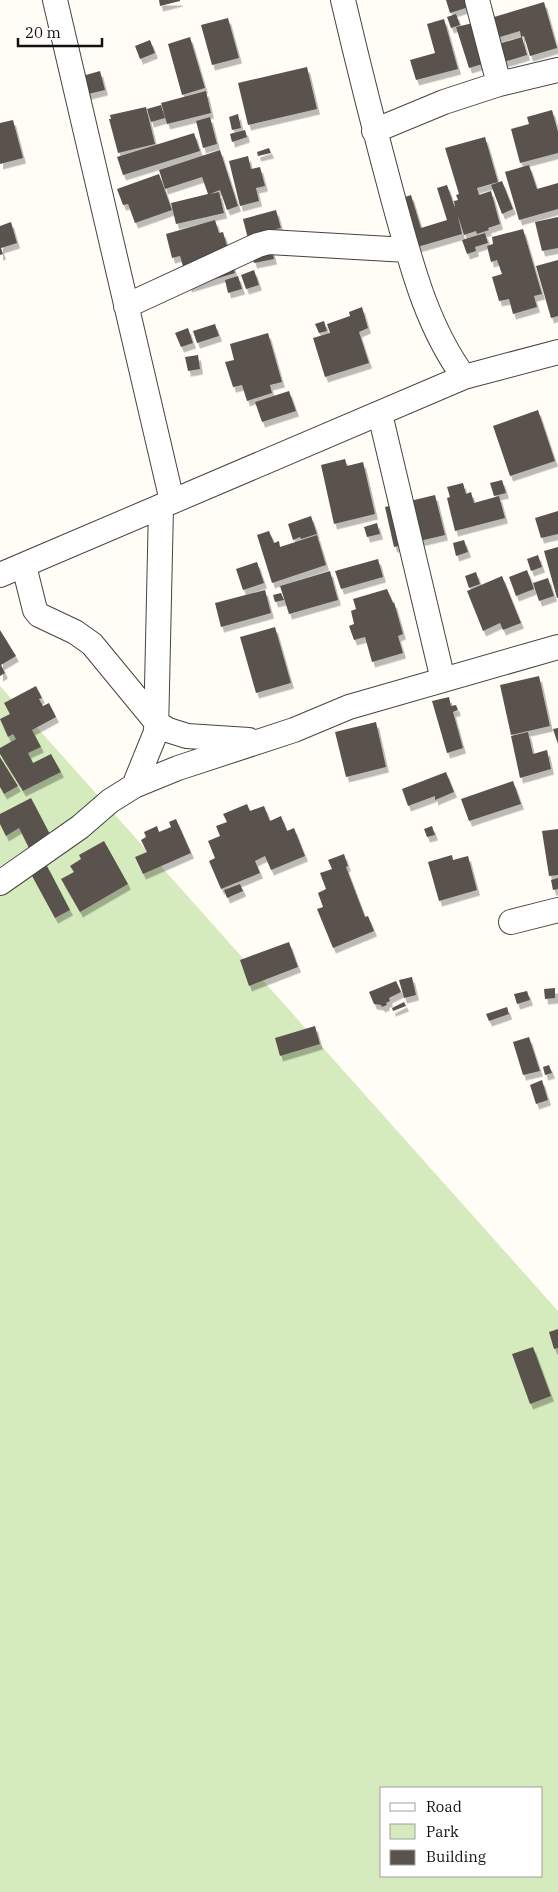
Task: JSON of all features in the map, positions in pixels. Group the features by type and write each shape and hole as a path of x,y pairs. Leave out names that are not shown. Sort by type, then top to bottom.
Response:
{"street":[{"path":"55,0 126,306 167,504 157,723 153,742 134,786"},
{"path":"343,0 374,131 407,250 435,329 448,355 464,377"},
{"path":"477,0 499,84"},
{"path":"374,131 444,102 499,84 558,70"},
{"path":"126,306 258,245 269,242 407,250"},
{"path":"0,575 464,377 558,352"},
{"path":"380,414 443,680"},
{"path":"24,566 35,610 39,614 76,632 92,644 157,723 168,730 182,735 261,741"},
{"path":"0,883 73,832 110,801 134,786 178,768 294,730 349,707 558,647"},
{"path":"511,922 558,910"}],"green space":[{"path":"0,686 558,1311 558,1892 0,1892"}],"building":[{"path":"159,0 180,0 180,1 160,6"},
{"path":"446,0 471,0 472,6 450,13"},
{"path":"544,2 557,48 530,56 524,36 521,37 520,31 490,40 484,20"},
{"path":"456,14 460,25 451,28 447,17"},
{"path":"228,18 239,58 212,65 201,25"},
{"path":"444,19 458,69 416,80 410,60 435,53 427,24"},
{"path":"473,23 492,46 522,37 527,55 497,64 496,60 469,68 456,27"},
{"path":"190,37 205,88 182,95 168,44"},
{"path":"150,40 155,53 140,59 135,46"},
{"path":"307,67 317,109 248,125 238,83"},
{"path":"100,71 105,90 84,95 81,74 85,73 86,75"},
{"path":"206,91 211,113 167,124 161,103"},
{"path":"161,105 165,118 151,122 147,109"},
{"path":"146,107 155,144 118,153 109,119 111,119 110,115"},
{"path":"552,110 558,132 558,153 520,163 511,129 529,124 527,117"},
{"path":"238,114 241,128 232,130 229,117"},
{"path":"210,117 217,144 203,148 196,121"},
{"path":"13,120 23,158 0,164 0,123"},
{"path":"245,130 247,137 232,142 230,134"},
{"path":"194,133 200,151 123,175 117,157"},
{"path":"485,137 498,182 477,188 479,195 491,191 500,224 477,234 476,231 464,235 458,216 462,234 407,250 393,201 411,195 421,228 447,220 437,188 447,185 455,208 454,201 458,200 456,195 459,194 445,148"},
{"path":"269,148 271,153 258,156 257,152"},
{"path":"220,150 238,206 227,210 220,190 210,194 219,192 224,213 176,224 171,203 208,194 202,177 165,189 159,170"},
{"path":"248,156 251,169 260,167 265,186 256,188 259,201 240,206 229,161"},
{"path":"529,165 537,189 558,183 558,209 519,220 505,172"},
{"path":"159,174 172,210 135,223 128,204 123,205 117,189"},
{"path":"502,181 513,209 502,214 491,185"},
{"path":"276,210 281,228 267,231 274,259 254,263 243,219"},
{"path":"558,217 558,248 542,251 535,222"},
{"path":"215,220 219,233 223,232 235,273 189,287 180,256 172,258 166,234"},
{"path":"11,222 17,243 1,248 3,254 0,255 0,226"},
{"path":"523,229 542,294 534,296 537,307 513,314 509,299 499,301 492,277 502,274 497,260 491,262 487,246 493,244 492,237"},
{"path":"485,233 488,243 475,247 476,251 467,254 462,240"},
{"path":"558,260 558,316 551,318 536,266"},
{"path":"254,270 259,285 246,289 241,275"},
{"path":"238,276 242,289 228,293 225,280"},
{"path":"362,307 368,328 359,332 369,363 325,377 313,338 330,333 327,324 350,316 349,312"},
{"path":"324,321 327,331 319,333 315,324"},
{"path":"215,324 219,336 197,343 193,331"},
{"path":"188,328 193,343 181,347 175,333"},
{"path":"268,333 282,382 270,385 272,393 247,401 242,385 233,387 225,362 234,360 230,344"},
{"path":"198,355 200,369 188,371 185,357"},
{"path":"289,391 296,411 262,422 255,402"},
{"path":"538,410 555,461 510,476 493,426"},
{"path":"345,459 347,466 363,462 375,514 334,524 321,465"},
{"path":"502,480 506,493 494,496 490,483"},
{"path":"463,483 466,494 471,492 474,503 499,496 505,518 455,531 447,498 450,497 447,487"},
{"path":"435,495 445,535 394,547 385,507"},
{"path":"558,511 558,534 541,538 535,518"},
{"path":"311,516 317,534 293,540 288,524"},
{"path":"377,523 380,534 367,537 364,527"},
{"path":"269,531 274,543 279,541 280,547 317,535 326,565 272,583 257,535"},
{"path":"464,540 468,552 456,556 453,543"},
{"path":"558,547 558,598 557,598 544,551"},
{"path":"538,555 542,567 531,571 527,559"},
{"path":"378,559 383,577 341,589 335,571"},
{"path":"257,562 264,583 243,590 236,569"},
{"path":"527,570 534,589 516,596 509,577"},
{"path":"330,571 338,600 289,614 280,586"},
{"path":"476,572 480,584 469,588 465,576"},
{"path":"502,576 521,623 503,630 500,623 483,631 467,591"},
{"path":"548,578 554,596 539,601 533,583"},
{"path":"387,589 394,602 403,634 398,636 403,653 372,662 365,637 354,640 349,626 354,624 351,611 356,609 353,599"},
{"path":"265,590 271,613 221,627 215,603"},
{"path":"281,593 284,600 275,602 273,595"},
{"path":"275,627 291,683 256,693 240,637"},
{"path":"0,630 16,656 1,665 5,673 0,676"},
{"path":"539,676 550,726 511,735 500,685"},
{"path":"36,686 42,698 39,699 43,706 49,703 56,717 32,730 41,747 28,753 33,763 51,754 61,772 23,791 0,754 0,748 16,739 13,734 8,737 0,719 10,714 4,703"},
{"path":"449,697 451,706 456,705 458,710 453,712 463,748 447,753 432,701"},
{"path":"376,722 386,767 346,777 335,732"},
{"path":"558,728 558,744 553,729"},
{"path":"528,732 533,754 547,750 551,769 520,778 511,736"},
{"path":"0,757 18,786 4,794 0,787"},
{"path":"446,772 454,792 435,800 435,796 408,806 402,789"},
{"path":"513,781 521,804 469,821 461,799"},
{"path":"31,798 54,842 32,854 19,828 6,836 0,824 0,814"},
{"path":"247,804 250,811 264,806 270,821 281,816 287,831 294,828 305,856 271,870 265,856 255,861 260,873 221,889 209,861 215,858 208,841 220,836 216,826 227,822 223,814"},
{"path":"176,819 191,853 143,874 135,857 147,852 141,840 146,837 144,832 157,826 159,832 171,827 169,822"},
{"path":"432,826 435,835 427,837 424,829"},
{"path":"558,829 558,875 549,876 542,831"},
{"path":"104,841 128,884 80,912 61,879 74,872 70,866 81,859 79,855"},
{"path":"344,854 348,866 346,867 365,917 368,916 374,931 333,948 317,909 323,907 318,893 326,889 320,873 332,869 328,860"},
{"path":"452,855 453,860 468,856 477,890 439,901 428,862"},
{"path":"47,866 70,910 55,918 31,874"},
{"path":"558,878 558,889 553,890 551,880"},
{"path":"240,884 243,891 227,898 224,890"},
{"path":"289,942 298,967 249,986 240,960"},
{"path":"412,977 416,995 404,998 399,980"},
{"path":"396,981 401,992 389,998 390,1001 386,1003 387,1005 382,1007 381,1005 374,1004 369,992"},
{"path":"555,988 555,998 545,999 544,989"},
{"path":"527,991 530,1000 517,1004 514,994"},
{"path":"404,1002 406,1006 393,1011 392,1008"},
{"path":"507,1007 509,1014 489,1021 486,1014"},
{"path":"315,1026 320,1044 280,1056 275,1038"},
{"path":"529,1037 540,1071 523,1075 513,1042"},
{"path":"549,1065 552,1073 545,1075 543,1067"},
{"path":"542,1080 548,1100 536,1104 530,1085"},
{"path":"558,1329 558,1348 554,1349 549,1332"},
{"path":"533,1347 551,1396 530,1404 512,1354"}]}
